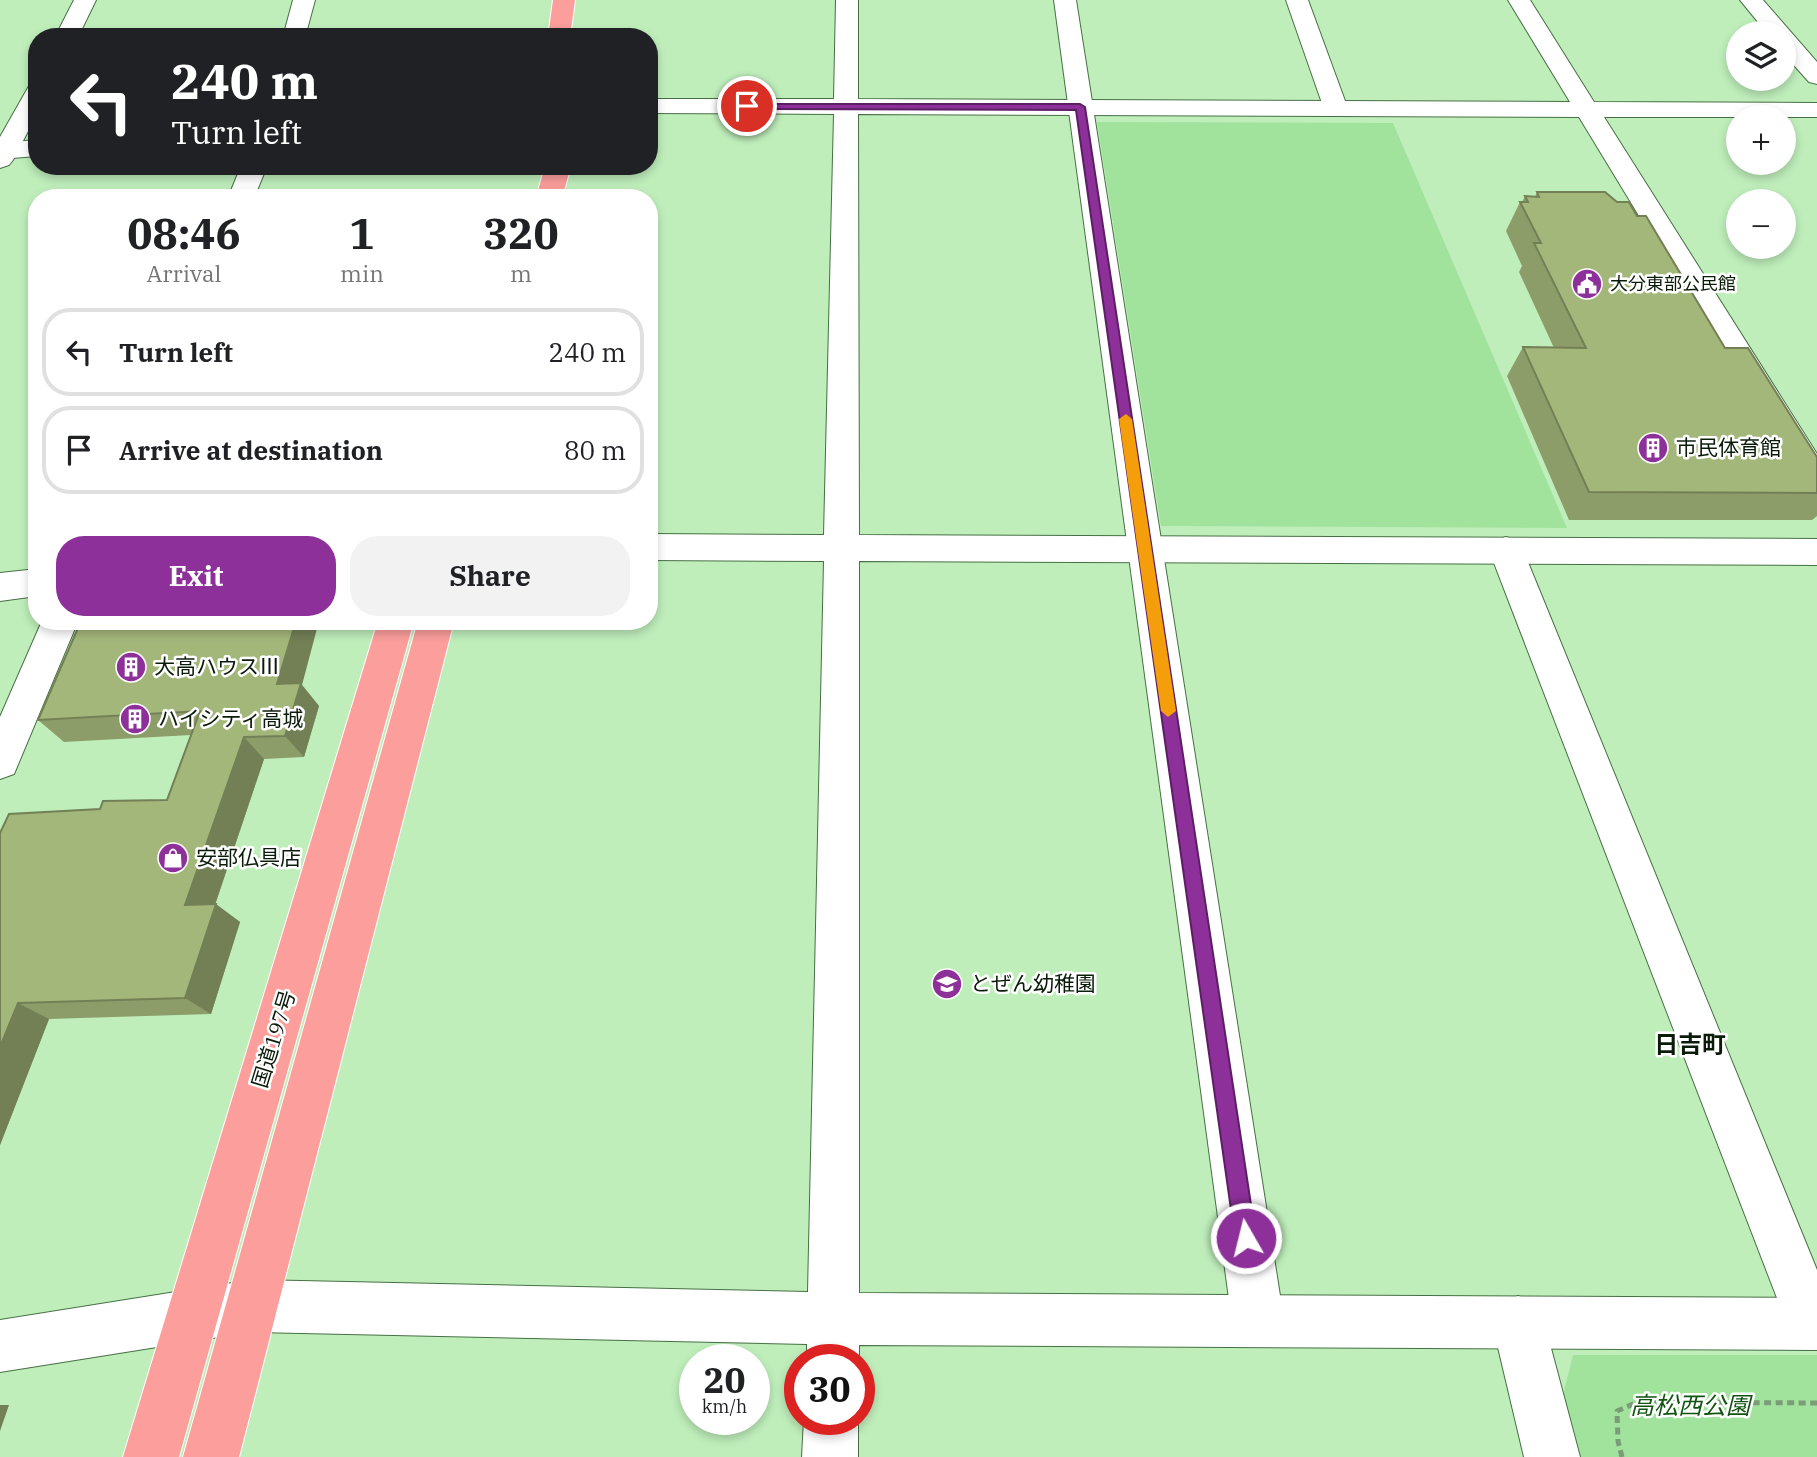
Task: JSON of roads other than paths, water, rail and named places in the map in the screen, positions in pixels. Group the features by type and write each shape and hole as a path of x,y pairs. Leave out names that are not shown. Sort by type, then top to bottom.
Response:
{"highway":[{"path":"560,28 564,0"},
{"name":"国道197号","path":"151,1457 393,630"},
{"path":"211,1457 434,630"}],"street":[{"path":"71,28 85,0"},
{"path":"296,28 303,0"},
{"path":"834,1339 846,0"},
{"path":"1065,0 1258,1321"},
{"path":"1297,0 1336,108"},
{"path":"1519,0 1817,481"},
{"path":"1751,0 1769,21"},
{"path":"1796,53 1817,77"},
{"path":"658,106 1817,110"},
{"path":"2,154 28,107"},
{"path":"2,154 28,150"},
{"path":"658,547 1817,552"},
{"path":"0,1346 251,1306 834,1339 1258,1321 1815,1324 1506,550"},
{"path":"0,586 28,584"},
{"path":"0,762 56,630"},
{"path":"1518,1322 1552,1457"},
{"path":"830,1457 831,1435"}],"place":[{"name":"大分東部公民館","path":"1587,284"},
{"name":"市民体育館","path":"1653,448"},
{"name":"大高ハウスⅢ","path":"131,667"},
{"name":"ハイシティ高城","path":"135,719"},
{"name":"安部仏具店","path":"173,858"},
{"name":"とぜん幼稚園","path":"947,984"}],"district":[{"name":"日吉町","path":"1690,1045"}],"park label":[{"name":"高松西公園","path":"1690,1406"}]}
